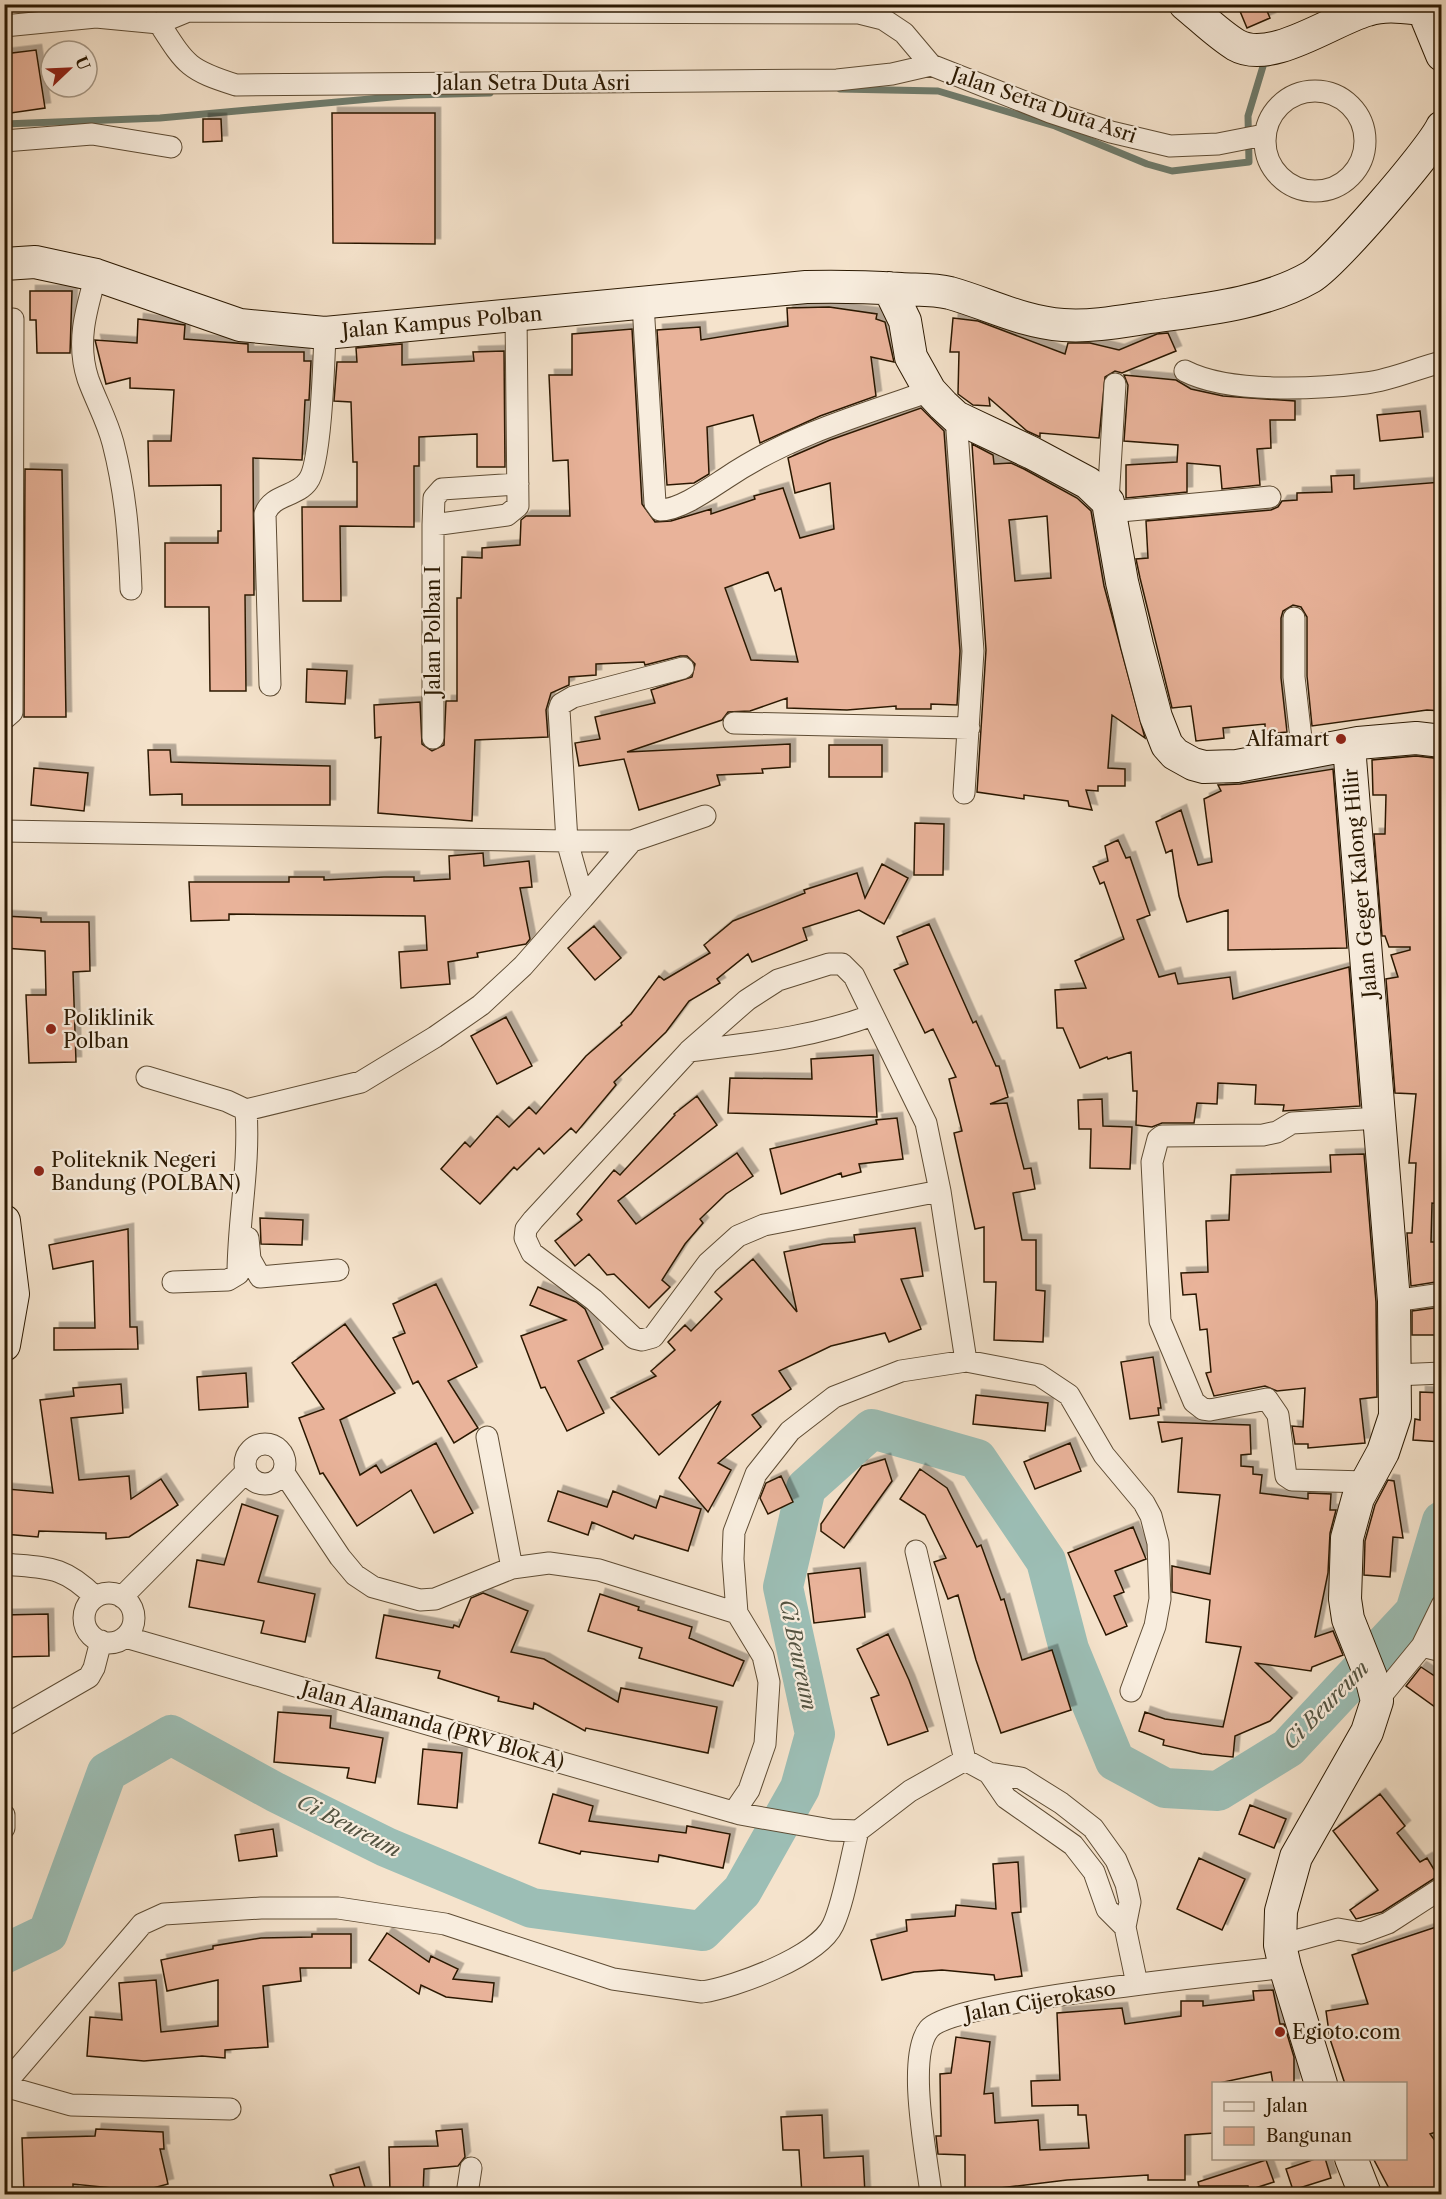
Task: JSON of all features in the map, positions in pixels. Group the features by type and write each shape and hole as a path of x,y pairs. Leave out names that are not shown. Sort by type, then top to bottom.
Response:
{"street":[{"path":"1185,4 1238,46 1257,50 1278,48 1367,9 1388,5 1432,28"},
{"name":"Jalan Setra Duta Asri","path":"4,26 96,17 159,23 188,11 859,13 883,19 903,33 931,65 1050,112 1111,132 1170,146 1218,144 1264,135"},
{"name":"Jalan Setra Duta Asri","path":"159,23 185,63 209,76 237,85 837,80 876,76 931,65"},
{"path":"1321,91 1336,95 1354,110 1365,131 1365,147 1361,162 1353,175 1340,185 1326,190 1310,191 1295,187 1282,178 1272,166 1264,135 1279,107 1291,97 1306,92 1321,91"},
{"path":"1109,507 1088,483 956,417 930,391 912,357 905,321 890,288 950,293 1025,320 1064,325 1102,324 1193,311 1285,289 1313,276 1354,234 1424,152 1442,127"},
{"path":"4,141 92,134 171,147"},
{"name":"Jalan Kampus Polban","path":"4,264 35,262 96,275 240,326 326,333 806,287 856,285 890,288"},
{"path":"96,275 84,316 84,354 88,378 106,418 129,521 131,589"},
{"path":"643,304 655,503 660,510 702,494 728,476 810,432 930,391"},
{"path":"433,525 511,514 518,506 516,315"},
{"path":"4,719 12,712 13,319"},
{"path":"270,685 266,514 272,503 308,483 313,472 321,408 326,333"},
{"path":"1185,371 1196,377 1262,388 1368,383 1442,362"},
{"path":"1109,507 1115,384"},
{"path":"956,417 973,651 964,794"},
{"name":"Jalan Polban I","path":"433,738 434,498 442,489 518,484"},
{"path":"1109,507 1270,497"},
{"name":"Jalan Geger Kalong Hilir","path":"1109,507 1122,582 1156,717 1167,746 1184,760 1204,767 1237,766 1303,756 1348,746 1394,1300 1395,1416 1391,1432 1358,1498 1347,1538 1345,1599 1354,1641 1374,1689"},
{"path":"1294,618 1294,677 1303,756"},
{"path":"583,898 567,841 559,717 561,704 573,697 683,668"},
{"path":"734,723 969,728"},
{"path":"1348,746 1416,738 1442,741"},
{"path":"4,831 632,841 705,816"},
{"path":"147,1077 227,1101 246,1110 361,1082 435,1038 481,1005 524,966 632,841"},
{"path":"940,1191 764,1225 738,1236 708,1263 653,1337 642,1340 634,1338 594,1300 532,1253 525,1238 526,1229 533,1220 689,1051 760,989 778,980 829,964 842,964 849,969 926,1124 940,1191 966,1361"},
{"path":"689,1051 799,1037 834,1029 873,1015"},
{"path":"246,1110 243,1217 250,1259 260,1277 338,1270"},
{"path":"1366,1482 1292,1480 1286,1476 1278,1415 1267,1399 1210,1410 1203,1409 1194,1402 1160,1321 1152,1162 1158,1139 1162,1136 1263,1135 1276,1132 1292,1123 1380,1118"},
{"path":"173,1282 228,1280 236,1277 238,1235 243,1217"},
{"path":"4,1221 13,1294 4,1345"},
{"path":"1394,1300 1442,1294"},
{"path":"737,1813 749,1790 765,1744 769,1682 763,1656 737,1613 733,1559 734,1532 756,1474 790,1431 834,1397 901,1371 966,1361 1039,1375 1069,1395 1104,1455 1151,1516 1158,1543 1160,1599 1155,1626 1131,1691"},
{"path":"1395,1375 1442,1373"},
{"path":"487,1437 512,1568"},
{"path":"271,1444 284,1456 286,1464 284,1473 269,1484 252,1479 246,1472 245,1463 253,1448 271,1444"},
{"path":"122,1597 246,1472"},
{"path":"284,1473 340,1557 355,1575 373,1587 420,1600 435,1599 512,1568 549,1563 598,1570 737,1613"},
{"path":"916,1551 965,1760 989,1773 1021,1778 1061,1803 1093,1828 1116,1860 1126,1884 1130,1902 1125,1927 1137,1984"},
{"path":"4,1564 49,1568 76,1578 95,1597"},
{"path":"108,1593 122,1597 127,1602 134,1616 130,1631 125,1637 118,1641 101,1641 87,1630 84,1621 88,1604 95,1597 108,1593"},
{"path":"1321,2082 1283,1956 1281,1911 1296,1857 1367,1732 1374,1689 1432,1648 1442,1605"},
{"name":"Jalan Alamanda (PRV Blok A)","path":"125,1637 737,1813 831,1830 858,1832"},
{"path":"4,1726 89,1677 94,1668 101,1641"},
{"path":"230,2109 71,2105 4,2086 136,1930 156,1916 261,1908 349,1910 445,1924 613,1979 702,1992 716,1990 805,1954 823,1940 833,1925 858,1832 910,1791 965,1760"},
{"path":"4,1815 4,1828"},
{"name":"Jalan Cijerokaso","path":"931,2194 920,2105 918,2054 929,2029 954,2016 984,2009 1137,1984 1283,1956 1338,1929 1361,1933 1388,1923 1442,1888"},
{"path":"1352,2160 1365,2194"},
{"path":"467,2194 471,2168"}],"building":[{"path":"1237,4 1264,4 1270,18 1247,28"},
{"path":"36,50 39,69 39,99 44,99 45,108 4,114 4,54"},
{"path":"332,113 435,113 435,244 333,243"},
{"path":"203,119 221,119 222,141 203,142"},
{"path":"30,291 72,291 70,353 37,353 36,320 30,320"},
{"path":"829,307 877,314 876,319 885,322 894,362 871,357 876,396 820,416 760,443 753,415 707,427 709,474 694,483 667,485 657,330 700,327 701,340 788,326 787,308"},
{"path":"953,318 978,321 1065,354 1068,343 1090,343 1119,350 1157,334 1168,333 1176,351 1122,373 1115,371 1105,377 1099,438 1040,433 1040,437 1027,431 989,398 990,406 973,405 958,394 959,352 950,352"},
{"path":"138,319 185,325 184,339 248,344 248,352 304,352 304,361 311,361 309,400 305,400 302,460 253,458 254,595 245,595 246,691 210,691 209,607 165,607 165,543 218,543 218,531 221,531 221,485 149,486 148,441 171,441 174,390 130,388 130,378 106,384 95,340 137,343"},
{"path":"632,329 642,504 655,522 671,521 711,509 711,514 755,499 754,496 783,488 800,538 834,529 830,483 795,493 788,458 830,440 921,408 944,431 960,651 957,705 931,704 931,709 896,709 896,706 847,710 787,708 787,698 750,711 728,712 722,720 627,752 790,744 790,767 762,769 763,773 717,775 720,785 639,810 624,759 579,766 575,743 600,739 595,717 655,703 651,690 692,677 695,664 687,656 680,656 645,665 644,662 596,664 596,675 569,677 569,685 551,693 546,710 548,737 475,740 472,821 378,813 381,737 375,738 374,705 420,702 422,744 432,751 444,745 446,701 457,701 457,598 461,598 462,557 482,558 482,548 520,545 521,520 526,516 570,516 568,460 553,461 549,375 572,375 572,334","holes":["768,572 775,591 781,588 798,662 751,660 725,588"]},
{"path":"402,344 402,365 474,361 473,352 504,351 505,467 477,467 477,434 419,437 419,466 414,466 414,527 340,526 341,601 303,601 302,507 357,507 357,462 353,462 351,402 334,401 337,362 357,362 356,348"},
{"path":"1124,375 1176,380 1191,389 1223,396 1295,401 1295,420 1270,420 1271,448 1257,449 1260,485 1222,489 1220,466 1187,463 1187,492 1126,498 1126,465 1177,462 1178,445 1124,441 1128,385"},
{"path":"1420,411 1423,437 1380,441 1377,415"},
{"path":"972,444 993,455 994,464 1011,463 1024,469 1077,498 1091,511 1104,586 1145,738 1112,715 1108,768 1125,769 1125,786 1098,786 1098,791 1086,790 1092,810 1069,806 1068,801 1024,795 1024,799 977,792 986,650","holes":["1047,516 1051,578 1015,581 1009,520"]},
{"path":"25,469 62,470 66,717 24,717"},
{"path":"1354,475 1354,489 1442,482 1442,711 1427,710 1312,726 1307,676 1307,617 1301,607 1293,605 1283,611 1281,618 1281,678 1287,732 1265,734 1265,724 1223,728 1224,738 1196,741 1191,706 1172,708 1140,578 1136,559 1148,558 1146,521 1271,510 1278,507 1282,501 1297,500 1297,493 1332,492 1331,476"},
{"path":"307,669 347,671 345,704 306,702"},
{"path":"829,745 882,745 882,777 829,777"},
{"path":"148,750 170,750 171,762 330,766 330,805 182,805 182,794 150,795"},
{"path":"1416,756 1442,759 1442,1204 1432,1203 1431,1242 1442,1242 1442,1281 1411,1286 1407,1233 1412,1233 1416,1163 1409,1163 1416,1094 1395,1093 1386,979 1398,977 1391,955 1410,950 1410,947 1389,947 1385,936 1382,936 1374,834 1385,834 1386,795 1373,795 1372,760"},
{"path":"34,768 88,773 84,811 31,805"},
{"path":"1333,769 1347,948 1228,950 1228,910 1187,922 1179,896 1172,850 1166,853 1156,822 1181,810 1198,865 1212,862 1204,799 1221,791 1218,785 1240,784"},
{"path":"915,823 944,824 943,875 914,875"},
{"path":"1118,840 1126,858 1130,857 1150,915 1137,920 1159,977 1175,973 1178,984 1230,977 1233,999 1349,967 1360,1106 1283,1111 1284,1105 1255,1104 1256,1085 1218,1083 1217,1104 1197,1103 1194,1123 1162,1123 1152,1127 1136,1125 1137,1091 1133,1091 1131,1052 1108,1059 1107,1057 1080,1068 1063,1028 1057,1028 1055,990 1086,988 1075,961 1124,939 1104,882 1100,884 1093,867 1108,861 1105,846"},
{"path":"483,853 484,866 529,861 532,887 520,888 530,939 526,944 477,953 478,957 448,962 450,984 401,988 399,952 427,950 425,916 229,914 229,920 191,921 189,882 289,882 289,877 324,877 324,880 384,877 414,877 414,881 450,879 449,856"},
{"path":"882,864 908,878 884,924 859,910 803,928 807,940 752,962 748,954 717,979 720,983 689,1001 666,1032 614,1082 616,1085 576,1133 571,1128 544,1154 539,1148 517,1170 514,1167 480,1204 441,1169 465,1142 470,1147 497,1116 509,1127 529,1107 536,1114 586,1056 622,1025 621,1023 631,1014 659,976 664,980 710,953 704,945 733,921 805,893 804,890 857,873 865,898"},
{"path":"4,916 41,918 41,922 89,922 90,971 73,972 76,1062 29,1063 26,995 46,995 45,951 4,948"},
{"path":"929,924 973,1023 976,1021 996,1066 999,1066 1008,1097 990,1104 1007,1103 1024,1169 1031,1168 1035,1189 1013,1193 1022,1240 1036,1240 1036,1290 1045,1291 1043,1342 994,1340 996,1282 984,1282 984,1227 975,1229 954,1133 962,1131 949,1079 956,1077 933,1029 925,1033 894,970 908,964 897,937"},
{"path":"594,926 621,958 595,980 568,948"},
{"path":"506,1017 532,1066 497,1084 471,1036"},
{"path":"873,1055 877,1117 728,1113 730,1078 812,1079 811,1059"},
{"path":"697,1096 717,1125 618,1201 636,1224 737,1153 753,1176 726,1194 700,1219 703,1223 685,1244 662,1280 670,1287 649,1308 614,1274 607,1275 589,1254 575,1266 555,1241 582,1220 577,1214 614,1170 620,1175 674,1114"},
{"path":"1102,1099 1103,1126 1132,1127 1130,1169 1090,1168 1091,1129 1079,1129 1078,1100"},
{"path":"897,1118 903,1159 859,1164 861,1172 842,1177 841,1173 781,1194 770,1149 877,1124 876,1120"},
{"path":"1364,1154 1376,1302 1377,1397 1360,1399 1365,1443 1308,1448 1308,1444 1295,1444 1292,1426 1303,1427 1305,1388 1277,1391 1265,1386 1214,1396 1206,1373 1211,1372 1207,1329 1200,1330 1196,1294 1183,1295 1181,1273 1208,1272 1206,1221 1229,1220 1231,1175 1331,1172 1330,1155"},
{"path":"260,1218 303,1220 302,1245 261,1244"},
{"path":"915,1228 923,1276 901,1279 921,1329 889,1342 885,1333 831,1346 779,1371 791,1389 752,1415 761,1427 718,1463 731,1470 708,1512 679,1478 721,1401 659,1455 611,1398 656,1376 651,1371 675,1350 668,1342 685,1325 691,1331 722,1299 715,1292 753,1259 797,1312 784,1252 823,1244 855,1242 854,1235"},
{"path":"128,1229 130,1327 137,1327 138,1349 54,1350 54,1328 95,1328 93,1261 53,1269 49,1245"},
{"path":"436,1284 477,1367 448,1381 478,1428 454,1443 418,1381 413,1384 393,1338 405,1333 393,1304"},
{"path":"538,1287 576,1302 585,1309 603,1349 578,1361 604,1413 567,1431 545,1387 541,1388 521,1336 566,1320 530,1305"},
{"path":"1442,1307 1442,1335 1412,1335 1412,1311"},
{"path":"345,1324 395,1393 340,1420 360,1475 376,1465 381,1473 436,1443 473,1513 434,1533 411,1490 357,1526 323,1473 320,1474 299,1418 324,1409 292,1363"},
{"path":"1153,1357 1161,1408 1158,1408 1159,1415 1130,1419 1121,1362"},
{"path":"246,1373 248,1407 199,1410 197,1377"},
{"path":"121,1384 123,1413 71,1418 79,1480 129,1476 131,1499 161,1479 178,1505 129,1537 106,1539 106,1533 39,1531 38,1537 4,1534 7,1489 53,1493 40,1400 74,1396 73,1388"},
{"path":"1420,1392 1442,1393 1442,1442 1413,1440 1415,1419 1420,1420"},
{"path":"976,1395 1048,1403 1045,1431 973,1424"},
{"path":"1158,1422 1250,1425 1251,1454 1241,1455 1241,1466 1253,1467 1253,1474 1262,1475 1260,1493 1308,1499 1308,1493 1331,1494 1330,1510 1336,1510 1330,1533 1328,1573 1315,1637 1333,1631 1343,1655 1312,1667 1311,1671 1256,1663 1292,1698 1270,1721 1235,1736 1233,1757 1202,1754 1163,1745 1164,1740 1139,1731 1145,1712 1165,1719 1223,1727 1241,1647 1206,1642 1210,1600 1172,1592 1172,1566 1210,1574 1220,1495 1178,1492 1182,1438 1162,1442"},
{"path":"1070,1443 1081,1471 1035,1489 1024,1462"},
{"path":"885,1459 892,1481 844,1548 821,1531 821,1524 862,1466"},
{"path":"920,1469 947,1488 977,1547 981,1545 1001,1600 1004,1599 1022,1660 1052,1650 1071,1710 1001,1733 976,1660 958,1595 948,1599 934,1562 946,1558 925,1515 900,1499"},
{"path":"781,1476 793,1502 768,1514 760,1498 766,1483"},
{"path":"1388,1480 1394,1481 1403,1538 1393,1537 1390,1577 1364,1575 1365,1541 1375,1505"},
{"path":"558,1491 607,1507 613,1491 656,1508 660,1496 701,1509 688,1551 635,1535 633,1539 592,1522 588,1535 548,1521"},
{"path":"242,1504 278,1516 258,1582 315,1594 305,1642 261,1633 264,1621 189,1607 197,1560 224,1565"},
{"path":"1133,1527 1146,1559 1115,1571 1124,1592 1114,1596 1127,1626 1106,1635 1068,1553"},
{"path":"860,1568 865,1617 814,1623 808,1574"},
{"path":"483,1593 528,1611 511,1652 544,1659 618,1702 621,1688 717,1707 708,1753 586,1728 585,1731 534,1703 533,1709 498,1701 499,1697 438,1678 440,1671 376,1658 384,1615 453,1628 454,1625 459,1627 471,1598"},
{"path":"600,1594 639,1607 638,1610 692,1627 689,1638 744,1661 733,1686 639,1658 642,1648 588,1631"},
{"path":"48,1614 49,1656 4,1657 4,1615"},
{"path":"888,1634 909,1680 928,1731 888,1745 871,1698 879,1695 857,1649"},
{"path":"1421,1667 1442,1681 1442,1712 1406,1686"},
{"path":"278,1712 331,1716 330,1728 383,1738 375,1783 347,1778 349,1768 274,1762"},
{"path":"423,1749 462,1753 457,1808 418,1804"},
{"path":"553,1794 593,1806 589,1821 686,1833 687,1826 730,1834 723,1868 659,1855 658,1862 581,1851 580,1854 539,1843"},
{"path":"1380,1794 1405,1826 1397,1833 1420,1862 1427,1858 1438,1876 1382,1912 1356,1919 1350,1910 1378,1890 1333,1831"},
{"path":"1250,1805 1286,1819 1274,1848 1239,1834"},
{"path":"273,1829 277,1856 239,1861 235,1835"},
{"path":"1199,1858 1245,1879 1222,1930 1177,1909"},
{"path":"1018,1862 1021,1912 1012,1913 1022,1976 995,1980 994,1975 942,1970 914,1972 882,1980 871,1940 907,1931 906,1920 955,1916 956,1905 996,1909 993,1864"},
{"path":"1442,1925 1442,2130 1430,2134 1442,2150 1442,2194 1392,2194 1374,2160 1407,2160 1407,2082 1344,2082 1330,2039 1326,2011 1368,2004 1352,1955"},
{"path":"387,1933 429,1962 431,1956 458,1969 453,1979 494,1983 492,2002 446,1997 421,1985 419,1994 369,1960"},
{"path":"312,1934 351,1934 351,1968 300,1968 301,1981 263,1986 268,2047 225,2050 225,2058 202,2056 144,2061 87,2056 90,2017 122,2020 119,1983 156,1980 161,2032 218,2026 218,1980 167,1991 161,1960 213,1949 213,1946 261,1938 312,1937"},
{"path":"1273,1990 1280,2024 1284,2024 1294,2057 1294,2082 1273,2082 1271,2072 1224,2082 1212,2082 1212,2133 1185,2135 1185,2180 1148,2180 1148,2175 1067,2180 1000,2188 965,2188 965,2155 938,2154 936,2136 941,2136 940,2074 951,2073 956,2037 990,2042 984,2094 993,2093 995,2123 1038,2120 1040,2150 1089,2148 1086,2115 1078,2115 1078,2105 1032,2106 1031,2081 1060,2080 1057,2013 1122,2008 1125,2024 1181,2016 1181,2001 1203,2001 1203,2006 1254,2000 1253,1991"},
{"path":"822,2115 824,2158 863,2156 865,2194 802,2194 799,2150 783,2150 781,2117"},
{"path":"96,2129 163,2132 164,2149 160,2149 168,2184 142,2191 73,2184 73,2194 24,2194 22,2138 95,2136"},
{"path":"462,2129 465,2157 458,2166 424,2169 423,2194 390,2194 389,2147 438,2146 436,2131"},
{"path":"1266,2160 1274,2182 1249,2190 1248,2186 1199,2186 1198,2182"},
{"path":"1312,2160 1326,2160 1331,2178 1293,2190 1286,2169"},
{"path":"359,2167 367,2194 336,2194 330,2175"}],"waterway":[{"path":"840,89 938,91 1055,126 1147,164 1172,171 1249,162 1248,116 1264,63 1268,63"},
{"path":"4,124 160,118 414,95 490,93"},
{"name":"Ci Beureum","path":"4,1954 48,1933 107,1772 171,1735 275,1792 386,1847 532,1908 702,1931 742,1891 800,1788 815,1734 783,1587 806,1488 872,1429 977,1459 1046,1561 1069,1649 1115,1761 1165,1788 1218,1791 1288,1748 1415,1612 1442,1521"}],"place":[{"name":"Alfamart","path":"1341,739"},
{"name":"Poliklinik Polban","path":"51,1029"},
{"name":"Politeknik Negeri Bandung (POLBAN)","path":"39,1171"},
{"name":"Egioto.com","path":"1280,2032"}]}
